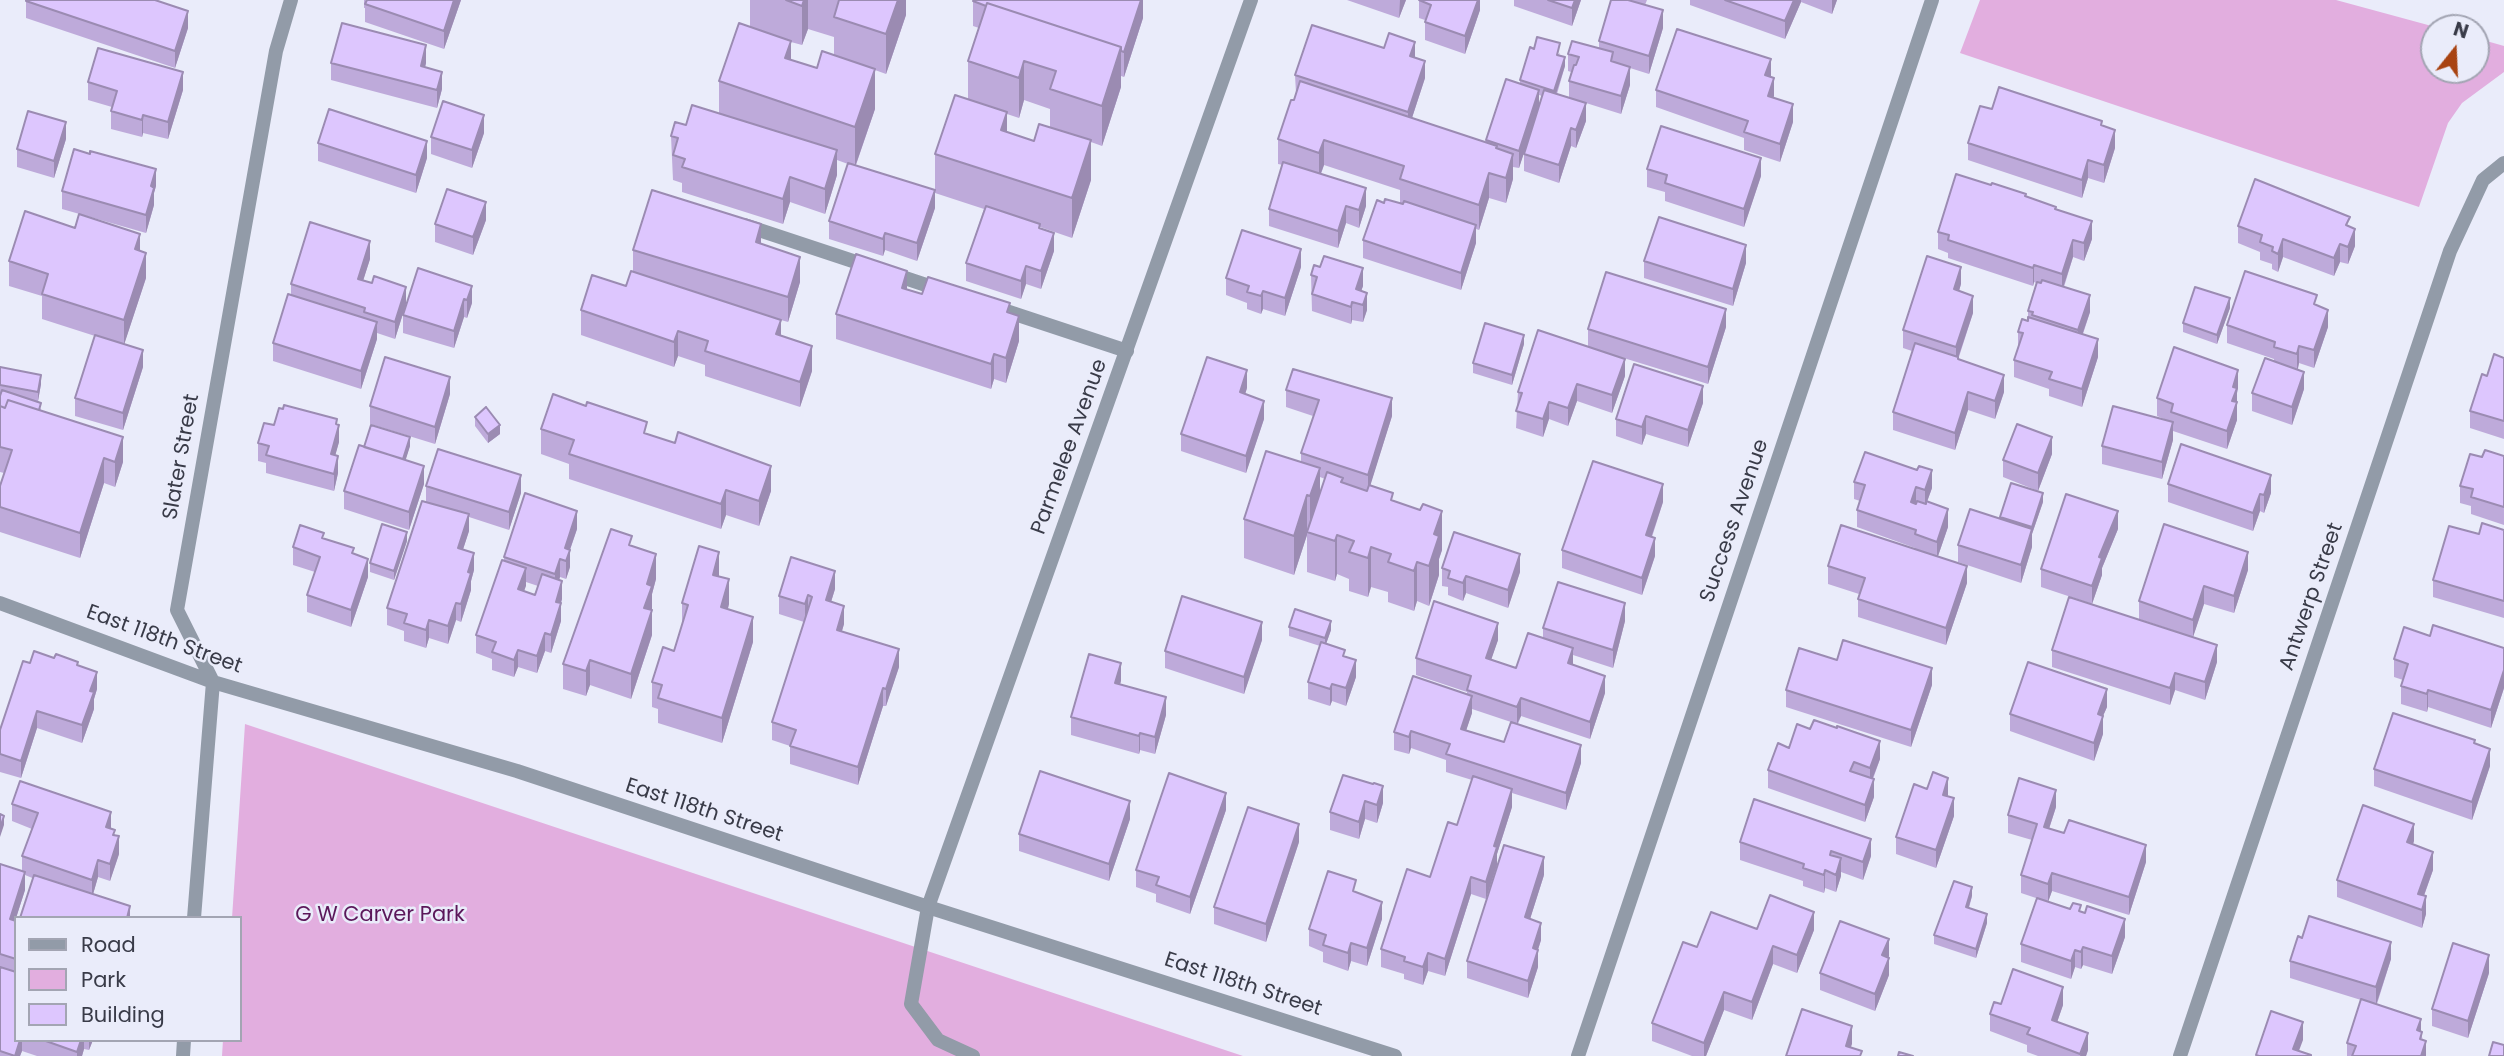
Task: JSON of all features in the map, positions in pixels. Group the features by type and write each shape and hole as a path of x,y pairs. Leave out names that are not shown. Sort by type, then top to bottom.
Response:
{"street":[{"name":"Slater Street","path":"213,682 177,610 276,51 291,0"},
{"name":"Parmelee Avenue","path":"972,1056 938,1040 911,1004 929,908 1251,0"},
{"name":"Success Avenue","path":"1578,1056 1932,0"},
{"name":"Antwerp Street","path":"2180,1056 2449,251 2483,180 2504,163"},
{"path":"735,222 957,295"},
{"path":"983,304 1127,351"},
{"name":"East 118th Street","path":"0,603 213,682 517,771 929,908 1395,1056"},
{"path":"194,916 213,682"}],"green space":[{"path":"1980,0 2336,0 2420,23 2420,84 2488,84 2462,103 2448,123 2419,207 1960,53"},
{"path":"2490,42 2504,46 2504,72 2490,82"},
{"name":"G W Carver Park","path":"245,724 1243,1056 222,1056 223,1042 242,1042 242,916 232,916"}],"building":[{"path":"26,0 155,0 188,11 175,51"},
{"path":"367,0 454,0 444,31 365,4"},
{"path":"786,0 804,0 802,6"},
{"path":"839,0 898,0 886,34 834,17"},
{"path":"974,0 1141,0 1124,52 1121,47"},
{"path":"1419,0 1478,0 1465,36 1425,22 1431,5"},
{"path":"1548,0 1575,0 1572,8"},
{"path":"1611,0 1628,0 1663,10 1649,56 1599,41"},
{"path":"1725,0 1794,0 1785,21"},
{"path":"987,3 1121,47 1102,106 1050,89 1056,71 1024,61 1019,78 968,61"},
{"path":"342,23 426,45 421,66 442,72 437,90 331,63"},
{"path":"739,23 791,41 785,58 817,68 822,51 875,69 855,127 719,81"},
{"path":"1312,25 1384,48 1389,33 1415,42 1410,56 1425,61 1408,112 1295,75"},
{"path":"1677,29 1771,59 1765,75 1774,78 1768,96 1793,104 1780,144 1744,132 1748,121 1656,90"},
{"path":"1537,37 1560,43 1557,55 1565,57 1554,91 1520,80 1530,47 1534,49"},
{"path":"1572,41 1613,52 1611,61 1630,67 1621,96 1569,81 1579,57 1568,54"},
{"path":"98,48 183,72 168,122 143,115 142,120 111,111 117,91 88,82"},
{"path":"1506,79 1539,90 1519,151 1486,140"},
{"path":"1300,81 1497,146 1496,148 1513,154 1506,178 1489,173 1479,205 1400,179 1404,166 1324,140 1319,153 1278,139"},
{"path":"1999,87 2102,121 2101,125 2115,130 2104,165 2088,160 2082,180 1968,143 1980,106 1992,109"},
{"path":"1544,90 1586,103 1576,130 1571,128 1559,165 1524,154"},
{"path":"955,95 1007,112 1001,130 1034,141 1039,124 1091,140 1072,198 935,154"},
{"path":"443,101 484,115 472,150 431,137"},
{"path":"692,105 837,150 825,189 790,177 783,199 682,167 685,159 673,155 678,138 671,136 675,122 686,125"},
{"path":"329,109 427,141 416,175 318,143"},
{"path":"28,111 66,122 54,161 17,149"},
{"path":"1661,126 1761,158 1744,209 1665,183 1667,175 1647,169"},
{"path":"74,149 156,169 146,215 62,191"},
{"path":"1283,162 1366,188 1359,210 1346,206 1338,231 1269,209"},
{"path":"848,163 935,190 917,243 885,233 883,239 829,221"},
{"path":"1956,174 2026,194 2025,196 2056,207 2055,209 2092,221 2084,243 2073,240 2062,274 2034,265 2033,268 1948,240 1949,235 1938,232"},
{"path":"2255,179 2350,217 2346,225 2355,229 2348,247 2340,244 2334,258 2283,239 2278,254 2272,251 2273,247 2260,242 2262,235 2238,226"},
{"path":"447,189 486,202 473,237 435,224"},
{"path":"652,190 761,224 756,242 800,257 788,297 633,250"},
{"path":"1385,199 1403,204 1404,201 1476,225 1461,273 1363,240 1377,200 1384,203"},
{"path":"986,206 1040,224 1039,228 1054,233 1041,271 1026,266 1021,281 966,263"},
{"path":"25,211 75,228 79,214 140,234 135,249 146,253 124,320 42,294 48,274 9,261"},
{"path":"1659,217 1746,245 1733,289 1644,261"},
{"path":"310,222 370,241 358,279 372,283 374,276 406,287 395,322 364,312 365,308 291,284"},
{"path":"1242,230 1301,249 1285,298 1263,291 1261,296 1247,292 1249,286 1226,278"},
{"path":"856,254 907,271 902,288 922,294 928,277 1010,303 1007,312 1019,316 1006,358 994,354 991,364 836,314"},
{"path":"1324,256 1363,268 1356,289 1367,293 1363,305 1352,302 1351,307 1312,294 1317,277 1311,275 1314,265 1320,267"},
{"path":"1927,256 1961,267 1954,289 1973,296 1956,347 1903,330"},
{"path":"418,268 472,286 467,300 464,299 454,331 403,315"},
{"path":"631,271 781,320 776,334 812,346 800,382 705,351 708,341 678,331 674,342 581,310 592,275 626,286"},
{"path":"2245,271 2317,295 2314,304 2328,310 2314,350 2299,346 2297,354 2274,347 2275,342 2227,325"},
{"path":"1606,272 1726,309 1708,367 1588,329"},
{"path":"2042,280 2090,295 2078,330 2032,315 2033,312 2028,311 2037,282 2041,283"},
{"path":"2195,287 2230,298 2217,335 2183,323"},
{"path":"288,294 377,322 361,371 273,343"},
{"path":"2028,317 2098,339 2082,389 2049,379 2052,372 2014,360 2023,333 2018,332 2022,319 2028,321"},
{"path":"1485,323 1524,335 1512,375 1473,363"},
{"path":"1538,330 1625,359 1612,395 1577,384 1568,408 1549,402 1543,419 1516,411 1522,393 1518,392"},
{"path":"95,335 143,350 123,413 75,398"},
{"path":"1915,343 2004,375 1995,401 1968,392 1955,433 1893,412"},
{"path":"2174,347 2238,370 2233,387 2237,388 2232,401 2237,402 2227,431 2171,412 2173,404 2157,398"},
{"path":"2494,354 2504,358 2504,421 2470,411 2482,374 2487,376"},
{"path":"385,357 450,377 435,427 370,406"},
{"path":"1207,357 1247,370 1240,392 1264,401 1246,456 1181,434"},
{"path":"2265,358 2304,372 2292,407 2252,393"},
{"path":"1634,364 1703,386 1688,430 1646,416 1642,427 1616,419"},
{"path":"0,367 41,375 38,392 0,385"},
{"path":"1293,369 1392,398 1368,475 1301,453 1319,400 1286,390"},
{"path":"2,390 41,403 39,410 8,400 5,408 0,406"},
{"path":"553,394 647,422 644,433 675,443 678,432 771,466 759,501 726,490 721,504 569,454 574,440 541,429"},
{"path":"8,400 123,437 115,462 104,458 80,533 0,507 0,486 12,450 0,447 0,406 5,408"},
{"path":"284,405 337,419 336,424 339,425 331,454 338,456 334,474 266,455 269,446 258,443 264,423 274,425 279,408 283,409"},
{"path":"2113,406 2173,422 2162,462 2102,446"},
{"path":"486,407 500,425 488,434 475,417"},
{"path":"2017,424 2052,437 2038,473 2003,460"},
{"path":"371,425 410,437 403,459 364,447"},
{"path":"2181,444 2271,475 2264,495 2260,494 2253,513 2168,484"},
{"path":"359,445 424,466 409,512 344,491"},
{"path":"438,449 521,475 509,512 426,486"},
{"path":"2485,450 2504,456 2504,507 2471,497 2473,489 2460,486 2470,454 2482,457"},
{"path":"1266,451 1320,468 1310,496 1307,495 1294,536 1244,519"},
{"path":"1865,452 1917,470 1919,466 1932,470 1925,490 1916,487 1911,502 1926,504 1926,501 1948,509 1937,542 1915,534 1916,530 1857,510 1865,485 1854,482"},
{"path":"1593,461 1663,484 1646,535 1655,538 1642,578 1562,550"},
{"path":"1327,472 1343,478 1341,482 1367,491 1369,485 1393,493 1391,500 1420,510 1423,504 1442,511 1434,534 1439,536 1429,566 1417,562 1414,571 1388,562 1391,554 1371,547 1368,558 1349,552 1354,541 1337,535 1335,541 1307,532"},
{"path":"2011,483 2043,493 2032,527 2000,517"},
{"path":"525,493 577,511 565,548 570,550 566,561 560,559 555,574 504,557"},
{"path":"2066,494 2118,511 2099,557 2102,558 2092,586 2041,569"},
{"path":"422,501 469,514 458,548 474,553 461,604 456,603 448,626 429,620 426,630 404,623 407,614 387,608"},
{"path":"1970,509 2032,529 2021,565 1958,545"},
{"path":"2482,523 2504,530 2504,601 2433,580 2449,526 2479,534"},
{"path":"382,524 407,532 394,571 370,563"},
{"path":"2164,524 2248,552 2234,596 2204,586 2193,620 2139,601"},
{"path":"300,525 324,533 322,538 354,548 352,553 368,559 351,610 307,595 320,557 293,547"},
{"path":"1841,525 1967,566 1946,628 1858,599 1865,578 1828,566"},
{"path":"611,529 632,536 629,545 656,554 647,584 652,586 644,608 652,610 631,674 590,660 586,671 563,664"},
{"path":"1454,532 1520,554 1508,590 1466,576 1463,583 1448,578 1450,571 1442,568"},
{"path":"699,546 719,552 713,575 729,579 721,607 753,617 722,718 658,698 662,685 652,682 663,647 674,651 688,605 682,603"},
{"path":"791,557 835,571 826,600 844,606 837,630 899,649 886,689 883,688 858,767 790,746 796,730 772,722 812,597 808,595 805,604 779,596"},
{"path":"502,560 526,568 518,589 535,595 542,574 562,581 556,602 561,603 551,635 545,633 537,656 518,650 514,660 492,652 496,642 476,635"},
{"path":"1558,582 1625,603 1613,650 1543,628"},
{"path":"1182,596 1262,622 1244,677 1165,651"},
{"path":"2069,597 2217,645 2205,682 2175,673 2170,688 2052,650"},
{"path":"1434,601 1498,623 1486,658 1516,668 1528,633 1573,648 1568,663 1605,676 1590,722 1521,698 1517,707 1467,690 1471,676 1416,658"},
{"path":"1295,609 1331,621 1325,638 1289,627"},
{"path":"2433,625 2504,648 2504,670 2491,710 2428,690 2427,694 2401,686 2408,664 2394,659 2404,627 2430,636"},
{"path":"1843,640 1932,668 1911,730 1786,690 1799,648 1837,660"},
{"path":"1321,642 1345,650 1343,656 1356,660 1346,688 1332,684 1330,689 1308,682"},
{"path":"34,651 54,658 56,654 97,672 90,691 94,692 82,725 37,711 21,761 0,754 0,730 23,661 30,663"},
{"path":"1089,654 1121,663 1115,683 1166,697 1155,737 1140,733 1139,736 1071,717"},
{"path":"2028,662 2107,689 2098,714 2103,716 2094,743 2010,714"},
{"path":"1413,676 1472,696 1461,729 1504,742 1511,722 1581,745 1566,793 1446,754 1450,744 1411,731 1409,737 1394,732"},
{"path":"2393,713 2475,740 2474,743 2490,749 2472,802 2374,769"},
{"path":"1814,720 1880,741 1870,768 1854,762 1850,771 1874,779 1865,805 1768,770 1778,743 1789,748 1797,724 1810,729"},
{"path":"1040,771 1130,801 1109,864 1019,834"},
{"path":"1933,772 1948,778 1943,795 1954,798 1936,850 1896,837 1914,784 1927,789"},
{"path":"1169,773 1226,793 1190,897 1156,885 1159,877 1136,870"},
{"path":"1343,775 1383,786 1377,805 1365,801 1359,822 1330,812"},
{"path":"1473,776 1512,789 1486,882 1471,877 1445,959 1428,953 1423,967 1404,961 1405,957 1381,949 1407,869 1430,877 1448,822 1457,825"},
{"path":"2019,778 2056,790 2044,827 2064,833 2069,820 2146,845 2129,897 2052,873 2048,884 2021,875 2037,824 2008,815"},
{"path":"20,781 111,812 106,827 115,830 113,835 119,836 110,864 98,860 92,880 22,856 38,813 12,804"},
{"path":"1754,799 1871,839 1863,862 1831,851 1830,855 1841,858 1836,875 1825,870 1824,875 1803,868 1804,864 1740,842"},
{"path":"2363,805 2414,824 2407,842 2433,852 2418,894 2426,896 2422,910 2337,880"},
{"path":"1248,807 1299,824 1266,924 1214,907"},
{"path":"1504,845 1544,857 1525,917 1541,923 1533,948 1538,950 1528,981 1467,961"},
{"path":"0,864 25,872 10,919 14,920 14,958 0,954"},
{"path":"1328,871 1356,880 1353,891 1382,902 1367,948 1351,943 1348,953 1323,945 1326,935 1309,929"},
{"path":"34,875 130,906 128,916 21,916"},
{"path":"1954,881 1972,887 1966,907 1987,914 1976,949 1934,935"},
{"path":"1770,895 1814,912 1797,955 1773,946 1752,1002 1724,992 1704,1043 1652,1023 1683,942 1697,947 1711,912 1757,929"},
{"path":"2037,898 2070,909 2073,903 2081,905 2079,911 2085,913 2087,906 2125,919 2112,956 2083,947 2081,952 2075,950 2071,961 2021,944"},
{"path":"2309,916 2391,942 2376,987 2290,961 2298,936 2302,938"},
{"path":"1840,921 1889,939 1882,955 1889,958 1875,994 1820,973"},
{"path":"2453,943 2489,955 2468,1021 2432,1009"},
{"path":"0,967 14,971 14,1042 19,1042 15,1056 0,1051"},
{"path":"2013,969 2063,987 2052,1020 2088,1033 2080,1054 2027,1034 2030,1028 1990,1014 1994,1002 2001,1004"},
{"path":"2361,999 2421,1019 2417,1030 2422,1032 2420,1039 2426,1041 2421,1056 2352,1056 2356,1046 2347,1043"},
{"path":"1802,1009 1852,1026 1846,1046 1862,1051 1860,1056 1786,1056"},
{"path":"2271,1011 2303,1022 2293,1049 2311,1056 2256,1055"},
{"path":"49,1042 80,1042 77,1052"},
{"path":"2493,1042 2504,1045 2504,1056 2489,1056"}]}
